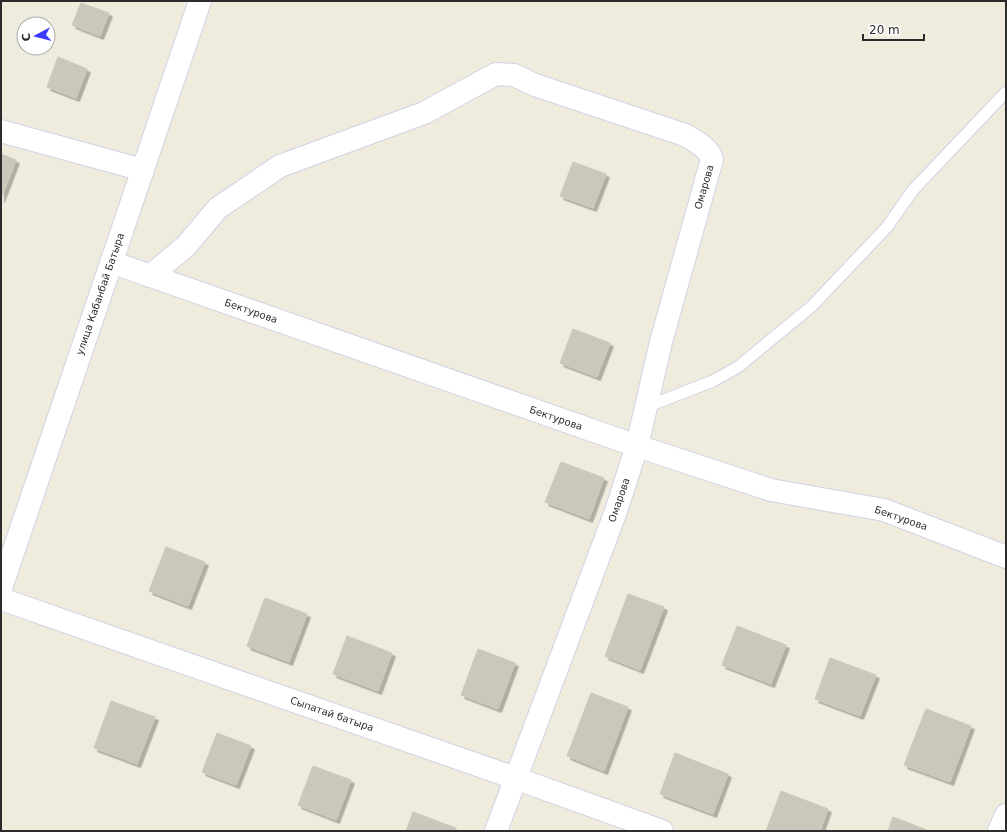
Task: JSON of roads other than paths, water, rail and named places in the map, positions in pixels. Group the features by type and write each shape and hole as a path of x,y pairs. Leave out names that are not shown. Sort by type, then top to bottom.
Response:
{"street":[{"name":"улица Кабанбай Батыра","path":"1,588 200,1"},
{"name":"Омарова","path":"150,276 186,246 218,208 280,166 424,113 496,74 514,75 535,85 685,135 700,144 711,154 712,159 661,342 637,446 616,511 496,831"},
{"path":"1,131 143,170"},
{"name":"Бектурова","path":"111,262 637,446 771,490 884,510 1006,557"},
{"name":"Сыпатай батыра","path":"1,599 515,778 662,831"},
{"path":"999,831 1006,815"}],"lane":[{"path":"646,407 713,381 738,367 812,306 888,227 913,190 1006,92"}]}
